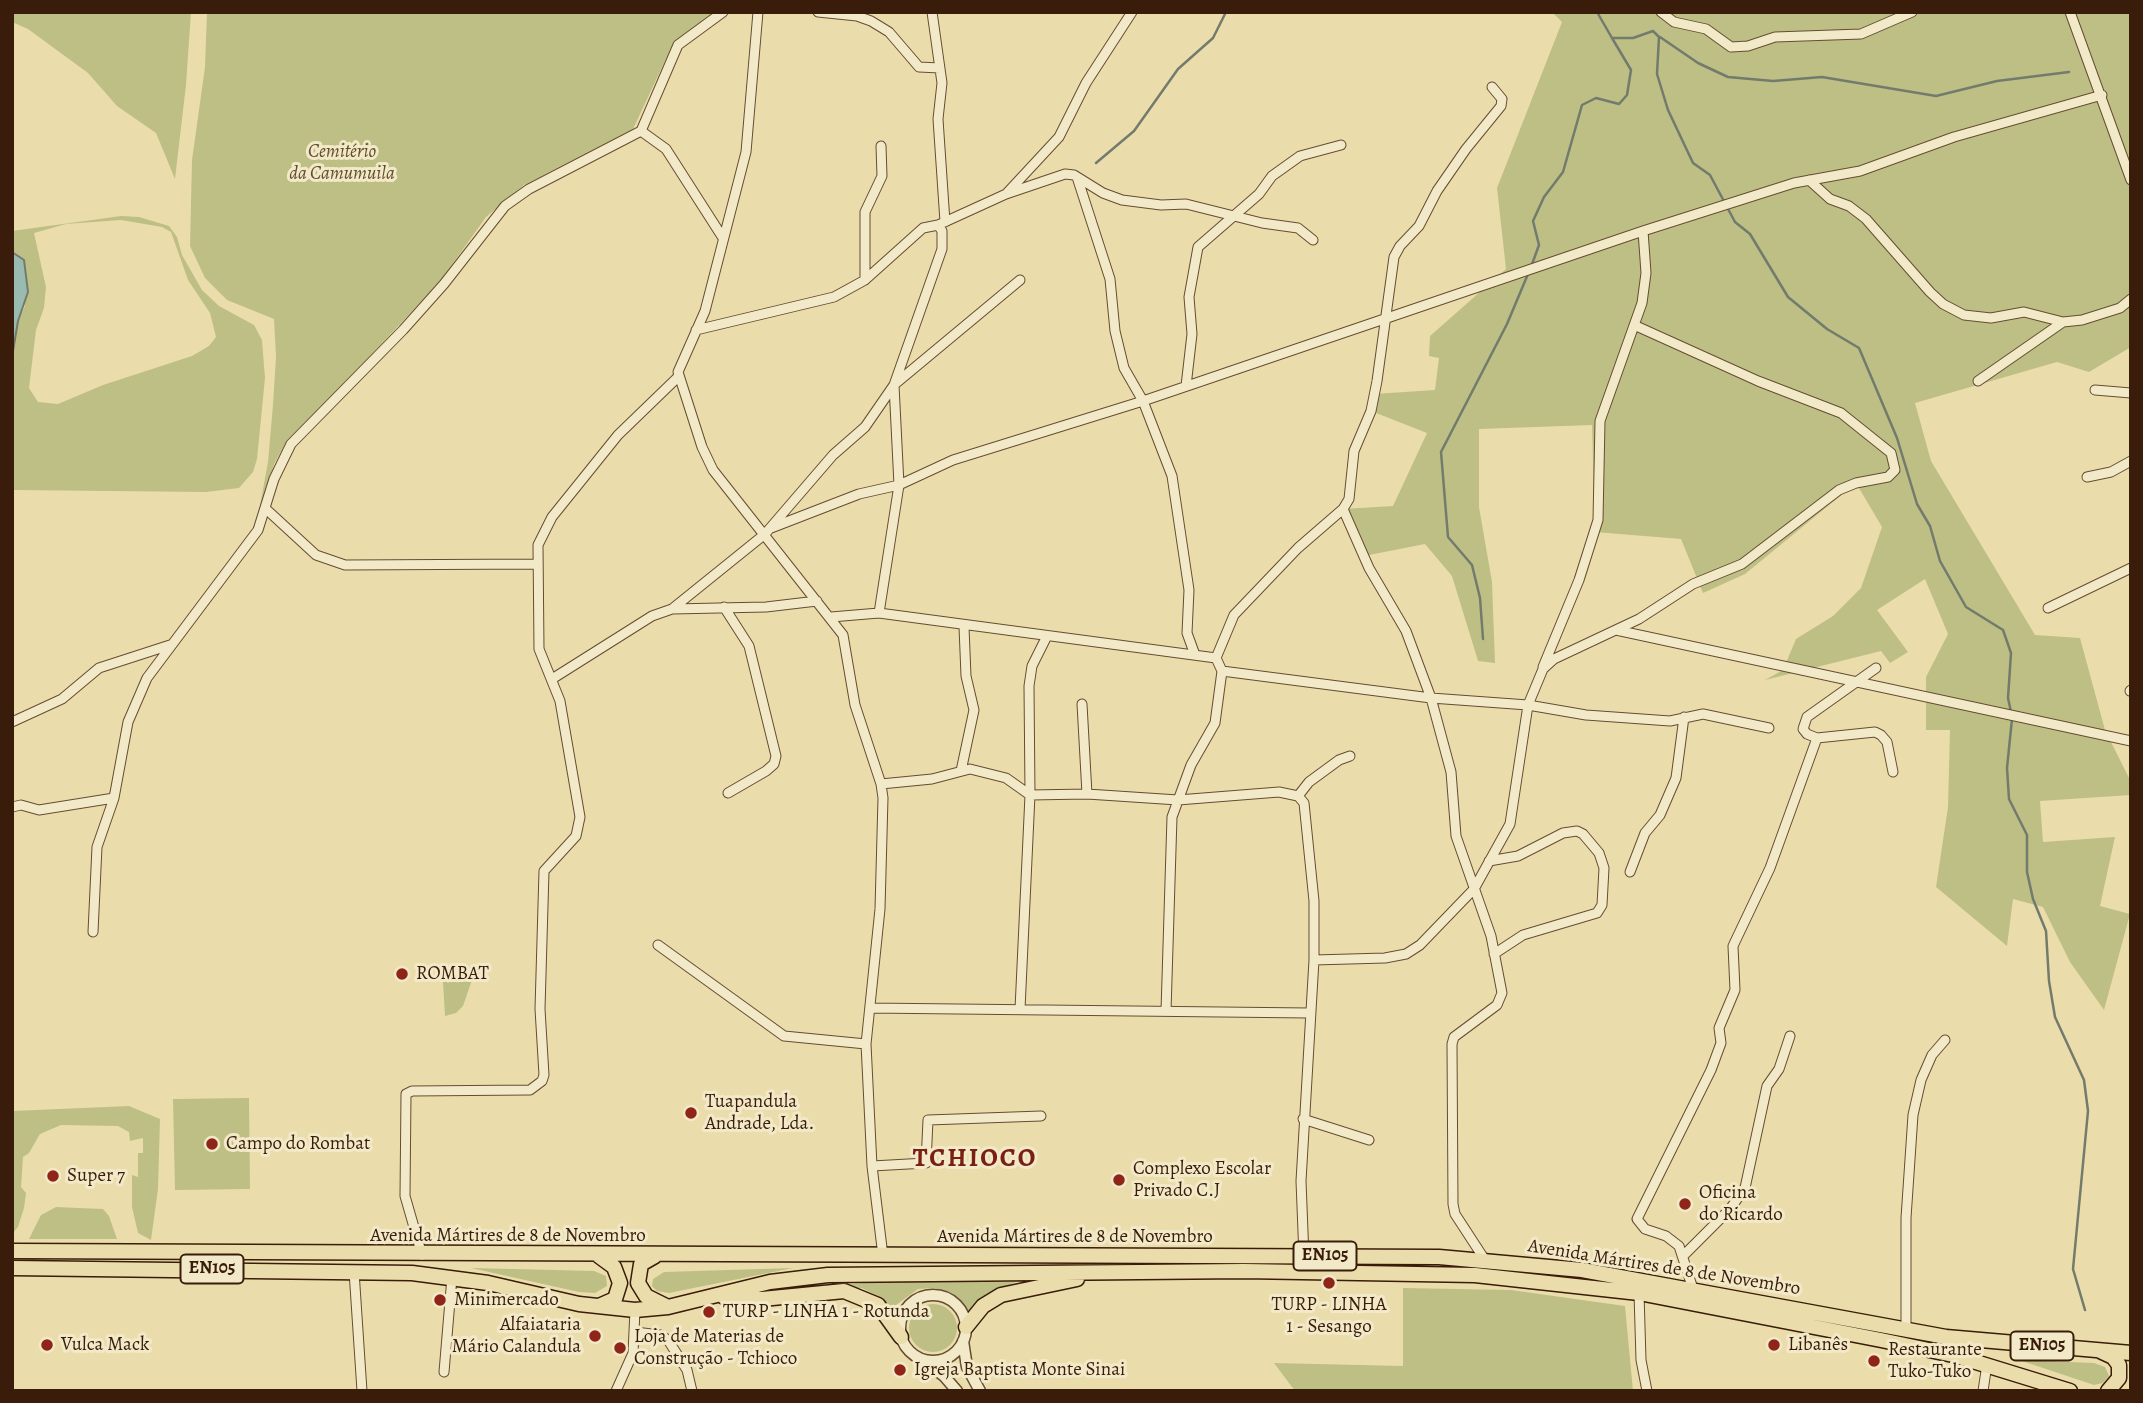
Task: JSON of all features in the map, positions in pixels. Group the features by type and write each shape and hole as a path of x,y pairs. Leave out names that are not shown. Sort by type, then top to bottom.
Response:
{"main road":[{"name":"Avenida Mártires de 8 de Novembro","path":"12,1251 1485,1260 1582,1270 1987,1342 2131,1353"},
{"path":"598,1255 614,1267 620,1283 615,1299 598,1307"},
{"path":"656,1255 641,1264 638,1283 646,1296 668,1307"},
{"name":"Avenida Mártires de 8 de Novembro","path":"12,1268 354,1271 452,1277 598,1307 635,1310 668,1307 770,1282 828,1275 1441,1273 1551,1282 1639,1293 1881,1339 1987,1364 2070,1391"},
{"path":"965,1334 982,1306 1001,1295 1112,1272"},
{"path":"712,1297 762,1299 844,1291 878,1305 901,1337"},
{"path":"2098,1350 2113,1357 2119,1365 2119,1378 2108,1391"}],"street":[{"path":"93,932 97,847 114,798 128,722 147,678 258,530 274,479 291,444 419,312 505,206 529,189 641,131 678,45 723,12"},
{"path":"758,12 749,134 705,311 679,367 678,377 702,447 713,470 768,531 843,635 855,705 881,784 883,798 880,909 866,1044 872,1166 883,1255"},
{"path":"818,12 857,16 871,21 889,32 919,66 940,68"},
{"path":"879,613 899,485 894,385 942,248 938,119 942,96 932,12"},
{"path":"1006,194 1059,137 1086,83 1132,12"},
{"path":"1661,12 1674,22 1706,29 1731,47 1748,46 1775,37 1861,34 1912,12"},
{"path":"2070,12 2131,180"},
{"path":"1166,1012 1172,817 1197,752 1215,723 1222,671 1216,658 1234,615 1298,548 1343,509 1349,499 1354,451 1373,403 1394,257 1399,246 1419,226 1437,191 1466,149 1501,106 1502,99 1492,87"},
{"path":"768,531 859,494 899,485 953,460 1143,401 1643,231 1809,180 1860,171 1954,137 2102,95"},
{"path":"641,131 666,149 723,238"},
{"path":"1186,386 1192,334 1189,297 1198,247 1259,194 1272,176 1300,156 1341,145"},
{"path":"865,280 865,212 882,176 881,146"},
{"path":"696,330 736,318 816,303 850,290 923,228 941,224 1006,194 1056,176 1077,177 1103,193 1122,200 1161,205 1186,204 1298,228 1312,240"},
{"path":"1077,177 1110,279 1119,350 1124,368 1143,401 1172,476 1189,590 1187,633 1195,655"},
{"path":"1809,180 1830,199 1849,206 1866,219 1943,304 1976,317 2024,313 2063,322 2082,320 2120,308 2131,299"},
{"path":"1314,960 1385,958 1406,954 1420,945 1474,889 1513,811 1528,705 1579,580 1598,520 1600,421 1642,303 1646,272 1643,231"},
{"path":"552,679 640,623 672,609 768,531 832,455 864,427 894,385 1020,280"},
{"path":"1978,381 2063,322"},
{"path":"1543,668 1554,659 1639,619 1693,584 1742,564 1839,490 1856,483 1888,477 1895,470 1891,453 1841,413 1758,381 1634,325"},
{"path":"422,1255 405,1196 406,1094 412,1091 530,1090 542,1081 544,1075 540,1009 544,871 576,836 580,817 560,701 539,649 536,564 538,545 552,517 618,435 678,377"},
{"path":"2095,390 2131,393"},
{"path":"2087,477 2111,472 2131,461"},
{"path":"266,509 316,555 345,565 536,564"},
{"path":"1343,509 1369,568 1406,631 1431,698 1451,772 1456,836 1494,954 1501,1000 1454,1037 1452,1044 1453,1205 1459,1220 1485,1260"},
{"path":"2049,608 2131,568"},
{"path":"672,609 766,607 817,601"},
{"path":"724,607 749,646 776,756 774,764 766,771 728,793"},
{"path":"831,617 879,613 964,627 1216,658"},
{"path":"961,771 974,710 966,676 964,627"},
{"path":"1616,630 2131,741"},
{"path":"1020,1009 1030,795 1030,675 1047,636"},
{"path":"12,722 62,699 99,668 170,645"},
{"path":"1876,668 1807,718 1803,729 1817,738 1875,732 1886,741 1892,772"},
{"path":"1222,671 1431,698 1528,705 1586,715 1670,721 1711,715 1769,728"},
{"path":"1082,704 1087,794"},
{"path":"1630,872 1645,833 1660,815 1676,778 1684,718"},
{"path":"1693,1289 1683,1256 1674,1241 1645,1229 1637,1219 1721,1043 1718,1028 1735,990 1733,946 1770,868 1817,738"},
{"path":"1298,796 1309,782 1339,760 1350,756"},
{"path":"881,784 932,779 961,771 1006,778 1030,795 1087,794 1178,800 1279,792 1298,796 1304,803 1314,901 1314,960 1301,1181 1304,1257"},
{"path":"12,807 21,805 39,810 114,798"},
{"path":"1489,861 1518,856 1563,833 1577,831 1583,834 1599,853 1604,868 1602,905 1597,913 1523,935 1494,954"},
{"path":"658,946 784,1036 866,1044"},
{"path":"870,1008 1309,1013"},
{"path":"1683,1256 1730,1209 1745,1188 1767,1086 1779,1069 1790,1036"},
{"path":"1906,1329 1906,1219 1913,1115 1921,1080 1932,1055 1944,1040"},
{"path":"872,1166 926,1163 928,1120 1041,1116"},
{"path":"1303,1119 1370,1140"},
{"path":"354,1271 362,1391"},
{"path":"443,1372 452,1277"},
{"path":"1639,1293 1641,1360 1647,1391"},
{"path":"957,1391 944,1376 916,1356 901,1337 903,1313 916,1299 940,1295 956,1304 965,1334 967,1367 980,1391"},
{"path":"616,1391 633,1353 635,1310"},
{"path":"635,1332 660,1335 668,1340 687,1370 692,1391"},
{"path":"916,1356 929,1360 943,1359 955,1352 965,1334"},
{"path":"1983,1391 1987,1364"}],"green space":[{"path":"12,12 191,12 175,179 156,133 117,106 88,73 28,29 12,22"},
{"name":"Cemitério da Camumuila","path":"207,12 714,12 672,46 633,129 524,185 486,217 441,280 333,396 286,442 274,464 259,511 268,462 273,405 276,357 274,319 227,300 205,278 190,246 192,160 205,67"},
{"path":"1552,12 2131,12 2131,347 2089,372 2057,362 1915,403 1931,461 2035,635 2080,638 2105,730 2131,782 2131,795 2040,801 2043,842 2115,837 2100,906 2130,914 2104,1010 2070,962 2043,907 2013,899 2007,946 1936,887 1948,807 1950,730 1926,730 1926,677 1948,634 1925,579 1877,610 1908,652 1890,663 1881,651 1765,680 1783,670 1796,639 1833,616 1861,588 1882,527 1856,483 1745,574 1703,593 1681,539 1595,532 1592,425 1479,429 1479,507 1492,582 1495,663 1478,661 1452,576 1425,544 1364,556 1343,509 1393,506 1427,433 1371,411 1374,394 1435,390 1439,358 1429,356 1430,336 1506,269 1497,188 1562,22"},
{"path":"121,216 139,217 169,226 202,290 219,306 254,325 262,340 265,378 257,459 253,472 239,488 206,492 12,490 12,357 18,321 25,306 15,253 12,252 12,231","holes":["121,220 162,227 171,232 188,280 210,313 216,337 209,346 192,356 103,385 58,404 38,402 29,388 36,330 44,308 46,287 34,233 66,224"]},
{"path":"468,969 472,980 463,1006 456,1013 445,1016 443,982"},
{"name":"Campo do Rombat","path":"249,1098 250,1189 175,1190 173,1099"},
{"path":"129,1106 160,1119 158,1189 151,1240 138,1233 132,1207 132,1175 138,1177 138,1153 143,1153 143,1138 130,1141 129,1132 118,1126 61,1125 40,1134 29,1153 23,1157 21,1187 26,1193 24,1208 18,1227 12,1234 12,1111"},
{"path":"56,1207 103,1209 109,1216 117,1239 29,1239 41,1215"},
{"path":"471,1268 594,1271 606,1276 607,1286 595,1293 579,1292"},
{"path":"793,1268 669,1293 657,1291 652,1286 653,1279 664,1272"},
{"path":"875,1282 1016,1282 986,1294 969,1311 954,1295 935,1288 918,1289 892,1308 882,1298 862,1288 789,1290"},
{"path":"1403,1288 1511,1290 1625,1306 1633,1391 1295,1391 1274,1363 1403,1366"},
{"path":"933,1304 950,1311 957,1328 950,1345 933,1352 916,1345 909,1328 916,1311"},
{"path":"2019,1360 2094,1363 2105,1367 2109,1376 2103,1383 2094,1385"}],"water":[{"path":"12,252 24,260 28,292 18,321 12,357"}],"waterway":[{"path":"1096,163 1134,131 1178,69 1213,38 1226,12"},
{"path":"1597,12 1612,38 1633,38 1653,31 1659,37 1657,74 1668,110 1693,163 1710,175 1735,222 1750,234 1788,297 1827,329 1859,348 1897,438 1917,504 1930,526 1940,561 1966,607 2003,630 2011,653 2008,698 2011,712"},
{"path":"1660,37 1698,63 1728,77 1773,81 1822,77 1936,96 1997,81 2069,72"},
{"path":"1531,267 1539,245 1533,221 1544,197 1563,172 1582,105 1596,98 1619,104 1627,95 1631,70 1612,38"},
{"path":"1483,639 1480,598 1472,565 1448,537 1441,452 1507,324 1528,274"},
{"path":"2012,719 2007,768 2009,799 2027,835 2027,872 2033,899 2046,931 2049,981 2055,1017 2084,1080 2088,1111 2073,1269 2085,1310"}],"place":[{"name":"ROMBAT","path":"402,974"},
{"name":"Tuapandula Andrade, Lda.","path":"691,1113"},
{"name":"Campo do Rombat","path":"212,1144"},
{"name":"Super 7","path":"53,1176"},
{"name":"Complexo Escolar Privado C.J","path":"1119,1180"},
{"name":"Oficina do Ricardo","path":"1685,1204"},
{"name":"TURP - LINHA 1 - Sesango","path":"1329,1283"},
{"name":"Minimercado","path":"440,1300"},
{"name":"TURP - LINHA 1 - Rotunda","path":"709,1312"},
{"name":"Alfaiataria Mário Calandula","path":"595,1336"},
{"name":"Vulca Mack","path":"47,1345"},
{"name":"Libanês","path":"1774,1345"},
{"name":"Loja de Materias de Construção - Tchioco","path":"620,1348"},
{"name":"Restaurante Tuko-Tuko","path":"1874,1361"},
{"name":"Igreja Baptista Monte Sinai","path":"900,1370"}],"district":[{"name":"TCHIOCO","path":"975,1160"}]}
